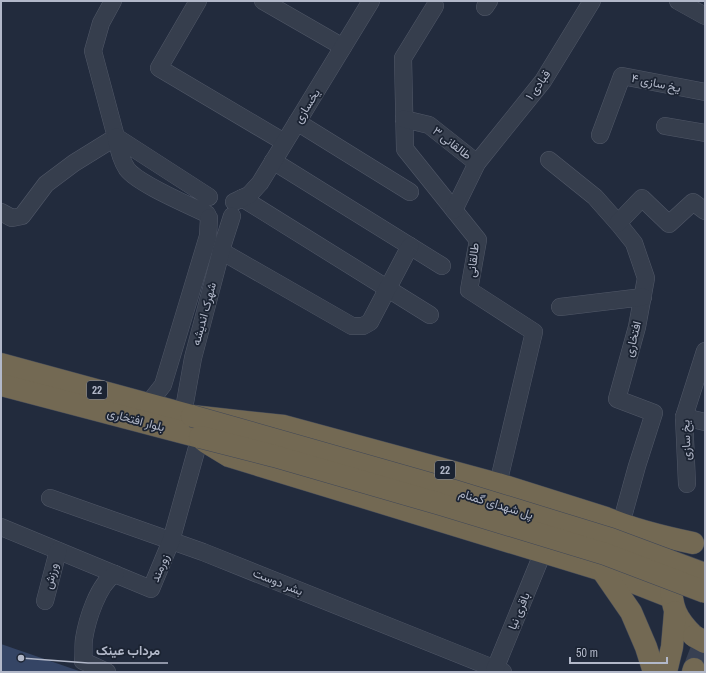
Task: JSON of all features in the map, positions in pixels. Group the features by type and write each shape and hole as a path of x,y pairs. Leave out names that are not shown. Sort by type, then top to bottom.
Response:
{"highway":[{"name":"بلوار افتخاری","path":"1,364 188,415"},
{"name":"بلوار افتخاری","path":"1,385 200,437"},
{"name":"22","path":"188,415 284,426 498,484 661,536 699,540"},
{"name":"پل شهدای گمنام","path":"188,415 445,488 610,539 705,574"},
{"name":"22","path":"200,437 229,456 602,570 673,605"},
{"name":"پل شهدای گمنام","path":"200,437 274,456 440,504 590,550 705,592"},
{"path":"499,539 513,536 524,527 529,508 522,492"},
{"path":"621,524 627,532 630,540 626,558 619,565 611,569 602,570 631,612 646,647 654,672"},
{"name":"22","path":"666,672 672,647 673,605 671,582 675,567 683,554 699,540"},
{"path":"673,605 683,625 699,639"}],"street":[{"path":"113,1 100,22 93,51 120,155 128,170 144,183 218,222 223,222 236,205"},
{"path":"198,1 159,68 284,142"},
{"path":"263,1 342,47"},
{"name":"یخسازی","path":"236,205 249,195 260,183 371,1"},
{"name":"قبادی ۱","path":"454,210 477,163 543,80 592,1"},
{"path":"678,1 705,16"},
{"name":"طالقانی","path":"435,6 403,58 405,149 478,240 469,290 534,332 498,484"},
{"name":"یخ سازی ۴","path":"600,135 622,76 705,92"},
{"name":"طالقانی ۳","path":"404,119 429,125 477,163"},
{"path":"297,122 410,192"},
{"path":"665,126 705,133"},
{"path":"116,137 209,197"},
{"path":"1,212 12,218 22,216 46,184 74,163 116,137"},
{"name":"افتخاری","path":"549,160 595,197 618,223 634,243 646,278 637,327 617,399 654,413 621,524"},
{"path":"273,161 442,266"},
{"path":"208,216 205,205 209,197 213,194 227,194 236,205 388,289 430,315"},
{"path":"618,223 642,198 669,224 693,202 705,211"},
{"name":"شهرک اندیشه","path":"188,415 192,358 221,251 236,205"},
{"name":"شهرک اندیشه","path":"148,404 163,385 208,236 208,216"},
{"path":"221,251 352,326 363,326 370,322 410,246"},
{"path":"191,294 208,298"},
{"path":"560,307 642,297"},
{"name":"یخ سازی","path":"687,484 684,416 705,351"},
{"path":"684,416 705,422"},
{"name":"زورمند","path":"1,527 151,589 171,541 200,437"},
{"name":"بشر دوست","path":"50,498 171,541 279,582 499,670"},
{"name":"ورزش","path":"45,602 58,551"},
{"name":"باقری نیا","path":"499,670 543,552"},
{"path":"107,672 83,661 84,639 89,617 104,584 115,574"}],"water":[{"path":"1,644 82,672 1,672"}],"tunnel":[{"path":"694,669 705,640"}],"place":[{"name":"مرداب عینک","path":"21,658"}]}
